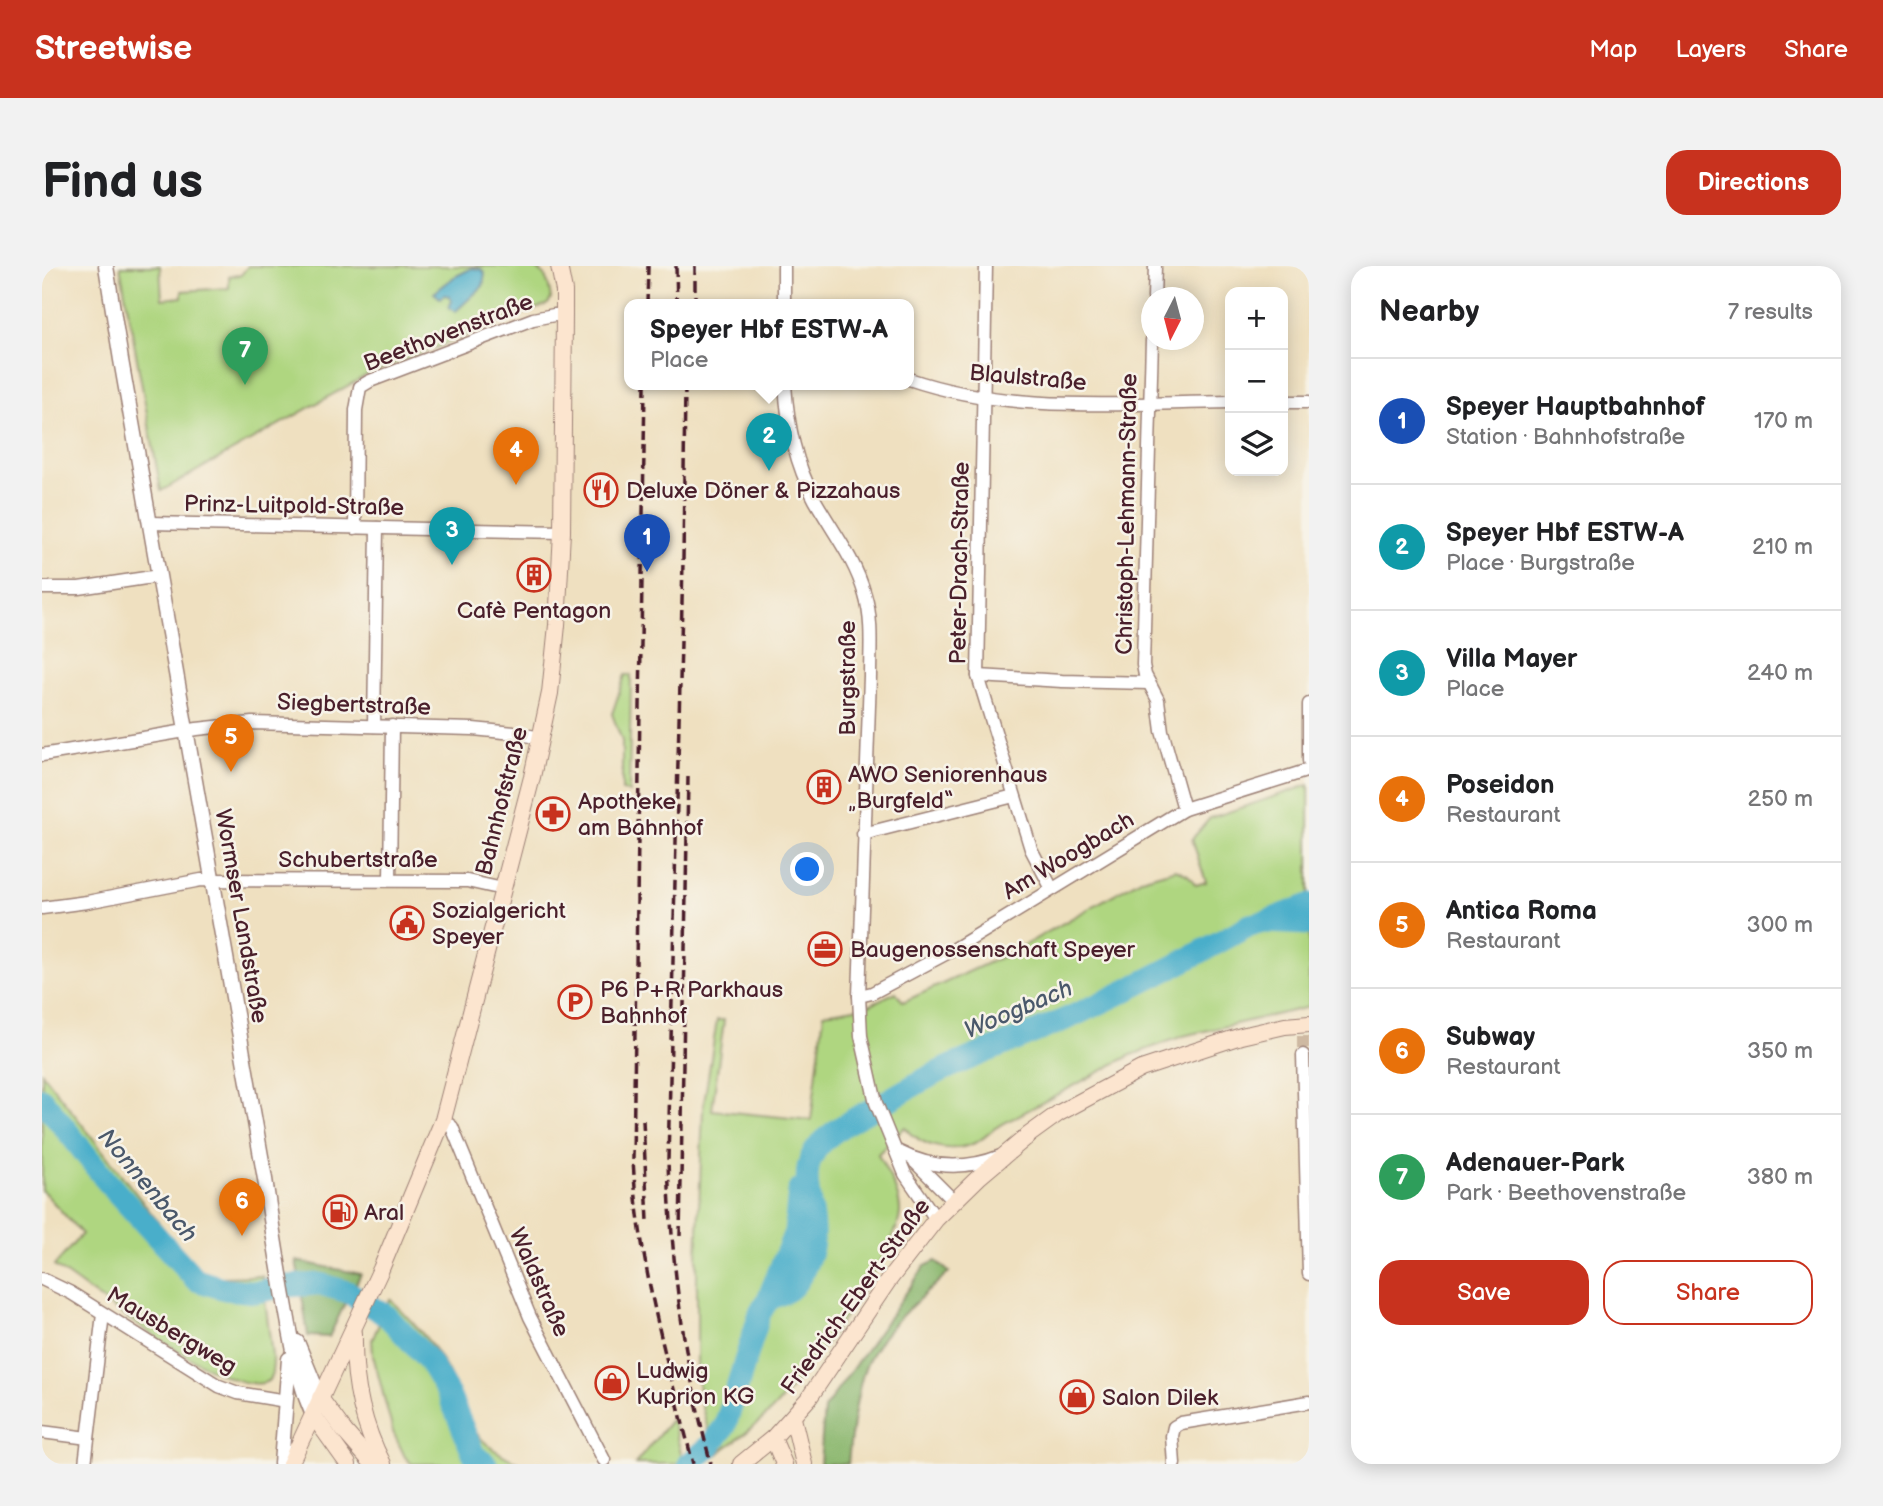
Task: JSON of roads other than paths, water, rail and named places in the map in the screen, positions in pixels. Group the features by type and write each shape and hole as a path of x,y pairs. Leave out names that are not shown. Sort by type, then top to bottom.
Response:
{"main road":[{"name":"Bahnhofstraße","path":"320,1398 374,1284 426,1166 443,1120 541,738 554,667 562,532 564,292 559,266"},
{"name":"Friedrich-Ebert-Straße","path":"741,1464 793,1418 888,1281 936,1219 1006,1154 1059,1113 1141,1069 1241,1036 1304,1028"},
{"path":"357,1322 354,1349 359,1394 368,1428 383,1464"},
{"path":"290,1464 320,1398"},
{"path":"320,1398 373,1464"},
{"path":"313,1415 348,1464"},
{"path":"793,1418 804,1464"},
{"path":"773,1438 784,1464"}],"street":[{"name":"Wormser Landstraße","path":"106,266 265,1179 278,1270 297,1373 313,1415"},
{"path":"784,266 784,299"},
{"name":"Peter-Drach-Straße","path":"986,266 978,676 1031,849 1052,889"},
{"path":"1154,287 1155,266"},
{"name":"Beethovenstraße","path":"355,528 356,410 360,387 533,319 554,314 564,315"},
{"name":"Christoph-Lehmann-Straße","path":"1152,350 1143,665 1144,675 1158,700 1162,731 1184,809"},
{"name":"Blaulstraße","path":"914,380 982,398 1068,403 1225,402"},
{"name":"Burgstraße","path":"786,390 790,432 801,471 815,500 855,565 866,598 870,626 870,676 863,834 859,996 861,1036 872,1092 905,1174 936,1219"},
{"path":"1288,402 1309,402"},
{"name":"Prinz-Luitpold-Straße","path":"151,523 562,532"},
{"path":"374,726 377,528"},
{"path":"42,588 79,588 159,576"},
{"path":"978,676 1149,683"},
{"path":"1309,704 1309,761"},
{"name":"Siegbertstraße","path":"42,755 252,723 473,729 541,738"},
{"path":"390,880 392,726"},
{"name":"Am Woogbach","path":"859,996 872,993 953,950 1184,809 1309,770"},
{"path":"863,834 1014,796"},
{"name":"Schubertstraße","path":"42,908 212,880 467,881 503,889"},
{"path":"1303,1055 1309,1274"},
{"name":"Waldstraße","path":"443,1120 452,1127 530,1317 604,1460"},
{"path":"895,1146 911,1158 954,1202"},
{"path":"911,1158 949,1167 1006,1154"},
{"name":"Mausbergweg","path":"42,1279 71,1293 219,1386 249,1396 286,1401"},
{"path":"85,1464 103,1314"},
{"name":"Wormser Landstraße","path":"289,1326 320,1398"},
{"path":"281,1464 289,1326"},
{"path":"1174,1464 1172,1436 1174,1427 1181,1423 1309,1402"},
{"path":"42,1432 88,1438"}],"water":[{"path":"472,268 481,269 485,273 483,286 455,312 449,307 452,301 449,296 440,298 434,293 454,277"}],"waterway":[{"name":"Woogbach","path":"1270,920 1309,905"},
{"name":"Woogbach","path":"689,1464 710,1446 725,1426 760,1313 769,1300 791,1288 805,1267 813,1240 808,1166 817,1148 832,1133 935,1074 1051,1026 1159,974 1250,925 1264,922 1309,924"},
{"name":"Woogbach","path":"42,1099 109,1184 196,1280 225,1289 256,1292 287,1286 320,1284 348,1292 387,1316 429,1361 449,1395 474,1455 486,1464"},
{"name":"Woogbach","path":"768,1299 795,1232 799,1190"}],"tunnel":[{"path":"1303,1036 1303,1055"}],"railway":[{"path":"647,299 648,266"},
{"path":"676,266 677,299"},
{"path":"695,266 695,299"},
{"path":"645,390 633,1159 648,1274 664,1351 693,1464"},
{"path":"685,390 668,1160 680,1314 693,1389 711,1464"},
{"path":"680,1236 688,777"},
{"path":"643,1120 648,1221"}],"place":[{"name":"Adenauer-Park","path":"245,385"},
{"name":"Speyer Hbf ESTW-A","path":"769,471"},
{"name":"Poseidon","path":"516,485"},
{"name":"Deluxe Döner & Pizzahaus","path":"601,490"},
{"name":"Villa Mayer","path":"452,565"},
{"name":"Speyer Hauptbahnhof","path":"647,572"},
{"name":"Cafè Pentagon","path":"534,575"},
{"name":"Antica Roma","path":"231,772"},
{"name":"AWO Seniorenhaus „Burgfeld“","path":"824,787"},
{"name":"Apotheke am Bahnhof","path":"553,814"},
{"name":"Sozialgericht Speyer","path":"407,923"},
{"name":"Baugenossenschaft Speyer","path":"825,949"},
{"name":"P6 P+R Parkhaus Bahnhof","path":"575,1002"},
{"name":"Aral","path":"340,1212"},
{"name":"Subway","path":"242,1236"},
{"name":"Ludwig Kuprion KG","path":"612,1383"},
{"name":"Salon Dilek","path":"1077,1397"}],"water label":[{"name":"Nonnenbach","path":"148,1185"}]}
